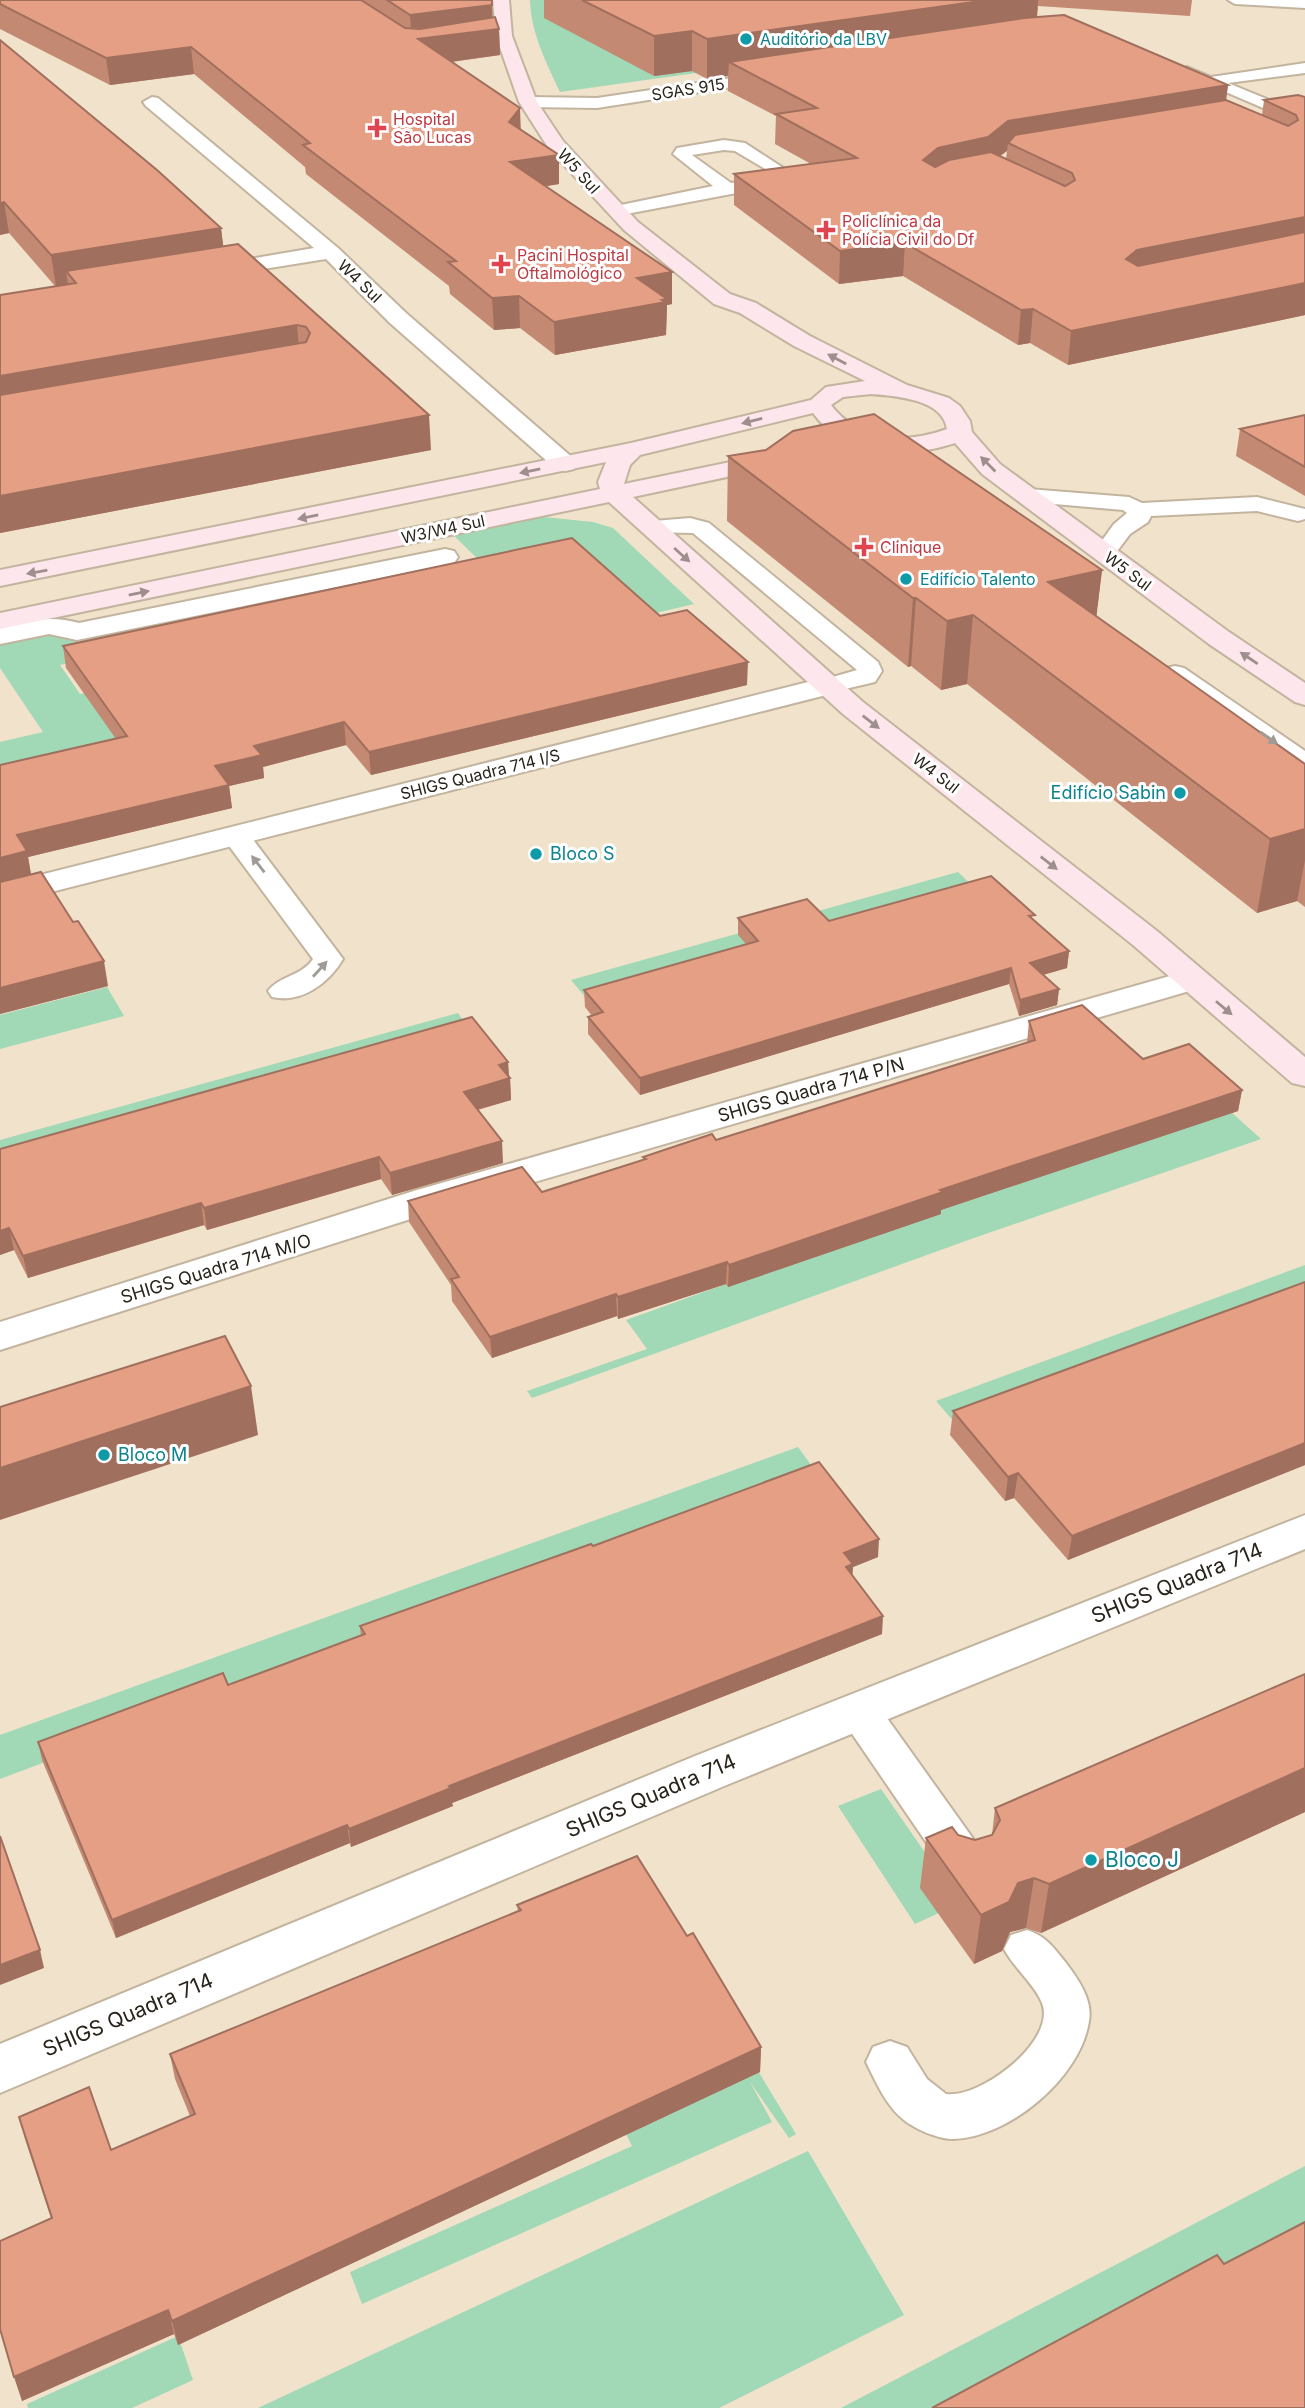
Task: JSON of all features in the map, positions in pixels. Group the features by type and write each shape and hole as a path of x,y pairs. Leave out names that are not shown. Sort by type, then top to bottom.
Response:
{"main road":[{"name":"W5 Sul","path":"501,0 497,37 528,102 556,145 616,211 682,270 722,299 748,308 802,341 898,388 933,400 951,411 960,422 960,433 992,468 1219,638 1305,696"},
{"name":"W5 Sul","path":"722,299 728,311 739,321 785,356"},
{"path":"0,578 631,450 835,391 898,388"},
{"path":"818,395 824,415 849,433 887,445"},
{"path":"829,449 921,444 960,433"},
{"path":"613,492 611,482 614,472 619,462 631,450"},
{"name":"W3/W4 Sul","path":"0,621 804,454"},
{"name":"W4 Sul","path":"613,492 828,686 1144,938 1305,1075"},
{"path":"546,507 604,509 626,515 650,527"},
{"path":"77,564 103,600"}],"street":[{"name":"W4 Sul","path":"152,102 331,252 398,318 565,464"},
{"path":"181,276 331,252"},
{"path":"0,636 54,624 77,632 445,556"},
{"name":"SHIGS Quadra 714 I/S","path":"0,894 828,686"},
{"name":"SHIGS Quadra 714 P/N","path":"431,1199 1191,980"},
{"name":"SHIGS Quadra 714 M/O","path":"0,1336 431,1199"},
{"name":"SHIGS Quadra 714","path":"0,2069 712,1770 1305,1531"}],"lane":[{"path":"1235,0 1305,4"},
{"path":"1175,66 1305,121"},
{"path":"1210,81 1305,68"},
{"name":"SGAS 915","path":"539,119 597,103 785,75"},
{"path":"1245,95 1272,91"},
{"name":"SGAS 915","path":"528,102 597,103"},
{"path":"1244,117 1284,112"},
{"path":"616,211 773,181 783,173 739,146 724,145 681,153 728,188"},
{"path":"1028,496 1129,504 1140,517 1122,530 1104,553"},
{"path":"1136,510 1257,504 1298,514"},
{"path":"650,527 690,525 701,528 869,667 870,671 866,677 828,686"},
{"path":"1153,657 1305,763"},
{"path":"235,835 328,959 322,971 304,983 283,991"},
{"path":"859,1711 969,1869"},
{"path":"890,2062 908,2093 917,2101 925,2108 952,2117 981,2111 1008,2098 1042,2065 1060,2039 1065,2019 1065,2001 1027,1949"}],"green space":[{"path":"530,0 664,0 904,44 560,92 536,36"},
{"path":"544,517 593,522 613,528 694,604 0,768 0,742 43,732 0,668 0,640 74,622 94,657 60,665 80,694 603,578 480,561 448,530 514,518"},
{"path":"958,872 981,894 592,1005 571,980"},
{"path":"107,987 124,1016 0,1049 0,1015"},
{"path":"458,1013 476,1039 0,1173 0,1140"},
{"path":"1231,1112 1261,1139 971,1239 532,1398 527,1391 647,1349 626,1320 840,1243"},
{"path":"1305,1265 1305,1303 963,1432 936,1401"},
{"path":"798,1447 822,1480 234,1691 0,1779 0,1735"},
{"path":"881,1789 944,1880 943,1911 915,1924 838,1806"},
{"path":"647,1886 796,2134 789,2138 750,2082 772,2122 362,2304 350,2272 632,2146 621,2124"},
{"path":"808,2151 904,2315 719,2408 258,2408"},
{"path":"1305,2166 1305,2239 938,2408 841,2408"},
{"path":"178,2336 193,2380 132,2408 28,2408 27,2404"}],"building":[{"path":"0,0 361,0 405,28 420,29 495,17 499,29 418,39 520,108 509,122 559,155 510,162 672,272 637,278 667,299 662,300 666,302 554,322 519,296 492,298 448,262 456,261 303,145 310,143 191,47 106,58 0,4"},
{"path":"387,0 492,0 492,5 410,15"},
{"path":"582,0 988,0 707,39 692,31 654,36"},
{"path":"1064,15 1228,85 1008,121 988,137 938,148 923,160 935,167 949,160 991,152 1065,186 1075,180 1072,173 1008,143 1015,135 1226,100 1288,126 1298,120 1296,115 1264,100 1298,95 1305,97 1305,217 1137,250 1126,259 1138,266 1305,232 1305,283 1071,331 1033,309 1021,310 905,243 840,251 734,174 857,158 776,114 817,108 729,62 1024,18"},
{"path":"0,40 157,170 221,228 51,255 4,202 0,203"},
{"path":"238,244 429,415 0,496 0,395 306,342 310,333 306,327 297,325 0,376 0,295 76,283 66,271"},
{"path":"874,414 1102,570 1048,582 1305,764 1305,829 1270,839 973,615 947,621 728,456 766,450 793,431"},
{"path":"1305,415 1305,467 1240,429"},
{"path":"572,538 660,616 687,610 748,662 369,752 344,722 254,746 262,755 215,766 229,785 17,835 27,851 0,858 0,765 127,736 63,646"},
{"path":"41,872 73,922 78,921 104,961 0,988 0,882"},
{"path":"991,876 1035,915 1029,916 1069,951 1030,963 1059,989 1020,1000 1011,968 640,1078 588,1017 603,1012 584,990 758,941 738,918 807,899 829,921"},
{"path":"1082,1005 1143,1059 1189,1044 1242,1090 940,1190 943,1192 729,1265 727,1262 618,1297 616,1294 490,1337 451,1279 459,1277 408,1201 522,1167 542,1192 646,1159 643,1157 712,1134 716,1140 1035,1040 1029,1021"},
{"path":"472,1017 508,1062 499,1065 510,1078 464,1092 502,1141 390,1173 379,1157 204,1208 201,1203 23,1256 9,1228 0,1231 0,1149"},
{"path":"1305,1282 1305,1443 1072,1536 1018,1473 1008,1477 953,1411"},
{"path":"225,1336 251,1386 0,1468 0,1407"},
{"path":"819,1462 879,1539 844,1553 853,1564 846,1567 883,1616 449,1786 451,1788 349,1829 347,1825 112,1920 38,1742 223,1673 228,1685 365,1634 360,1626 591,1544 593,1546"},
{"path":"1305,1674 1305,1768 1049,1884 1034,1878 1018,1883 1009,1902 981,1915 926,1838 952,1827 958,1835 975,1840 992,1835 1000,1820 995,1808"},
{"path":"0,1836 40,1950 0,1965"},
{"path":"637,1856 687,1936 693,1933 761,2047 172,2321 168,2310 14,2377 0,2329 0,2241 52,2218 19,2117 89,2087 111,2150 195,2114 170,2054 521,1910 517,1905"},
{"path":"1305,2222 1305,2408 932,2408 1217,2255 1224,2264"}],"place":[{"name":"Auditório da LBV","path":"746,39"},
{"name":"Hospital São Lucas","path":"377,128"},
{"name":"Policlínica da Polícia Civil do Df","path":"826,230"},
{"name":"Pacini Hospital Oftalmológico","path":"501,264"},
{"name":"Clinique","path":"864,547"},
{"name":"Edifício Talento","path":"906,579"},
{"name":"Edifício Sabin","path":"1180,793"},
{"name":"Bloco S","path":"536,854"},
{"name":"Bloco M","path":"104,1455"},
{"name":"Bloco J","path":"1091,1860"}]}
